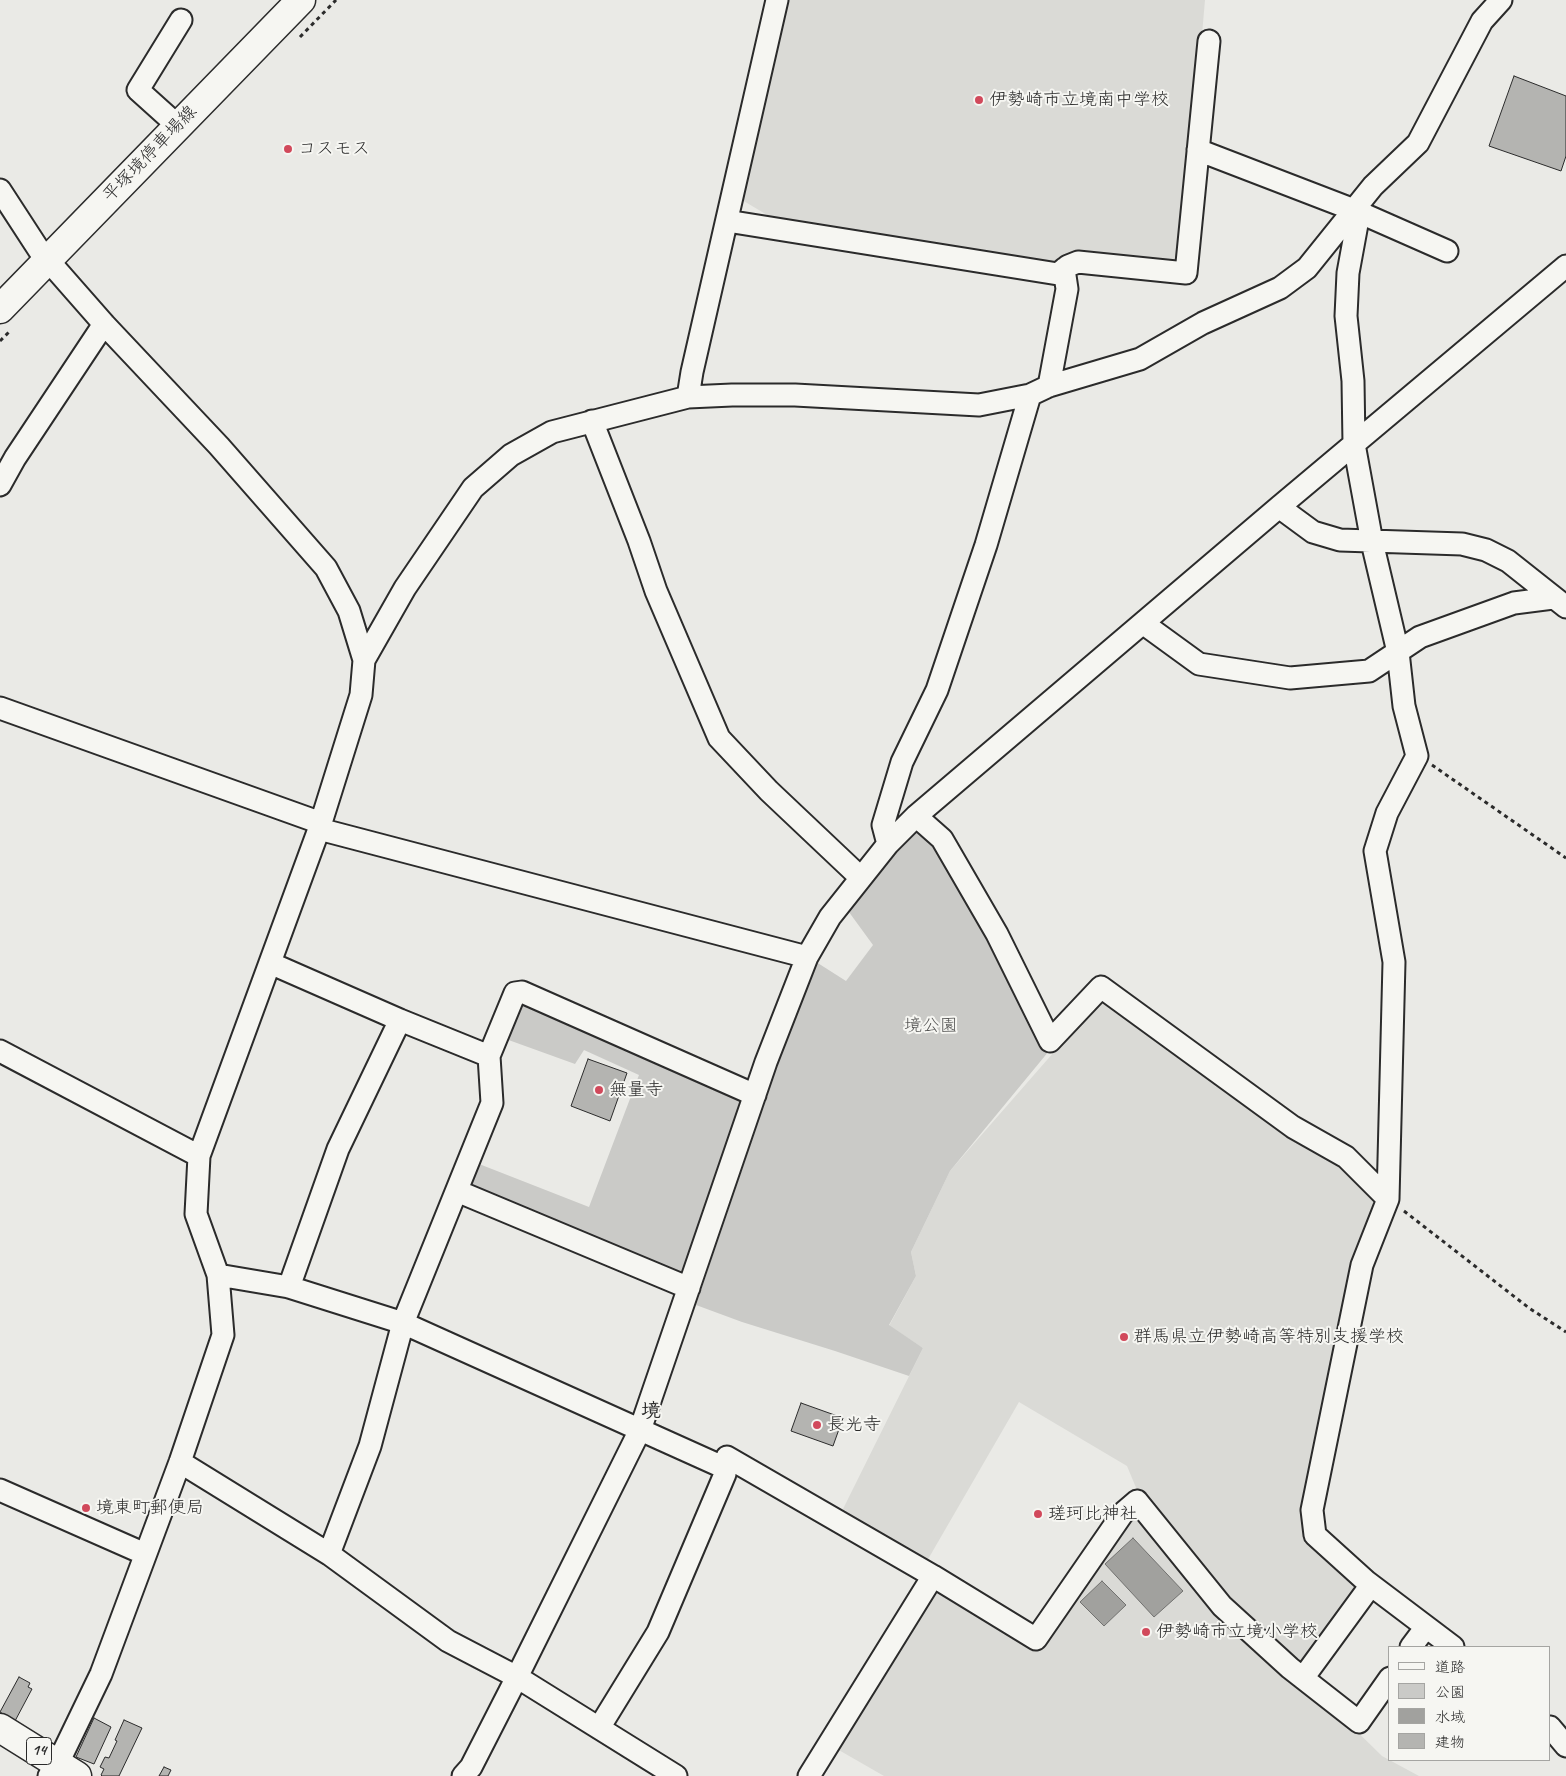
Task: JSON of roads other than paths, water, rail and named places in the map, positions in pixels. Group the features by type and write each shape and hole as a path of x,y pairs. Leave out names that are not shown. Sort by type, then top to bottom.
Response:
{"main road":[{"name":"平塚境停車場線","path":"0,309 301,0"},
{"name":"14","path":"0,1728 61,1772"}],"street":[{"path":"688,397 692,372 777,0"},
{"path":"364,660 405,588 473,488 511,454 552,432 688,397 795,395 979,405 1030,395 1049,386 1140,359 1203,323 1280,288 1307,268 1373,186 1418,143 1482,21 1501,0"},
{"path":"178,126 138,90 181,20"},
{"path":"727,221 1058,274 1078,262 1186,273 1209,40"},
{"path":"1198,150 1447,251"},
{"path":"0,190 47,260 104,324 219,446 326,568 349,611 364,660 361,695 320,826 199,1156 196,1214 218,1275 223,1335 180,1462 61,1772"},
{"path":"1352,212 1357,224 1348,273 1346,316 1353,381 1354,444 1372,542 1398,652 1404,706 1417,756 1387,813 1374,851 1394,962 1388,1199 1362,1265 1312,1510 1315,1535 1371,1585 1453,1646"},
{"path":"463,1776 470,1767 517,1677 640,1430 755,1095 806,957 830,917 888,844 916,816 1566,266"},
{"path":"1049,386 1067,289 1064,269"},
{"path":"0,484 8,455 104,324"},
{"path":"888,844 883,826 902,762 938,690 986,544 1030,395"},
{"path":"592,421 639,541 656,591 719,738 769,791 861,878"},
{"path":"1279,507 1313,532 1340,540 1462,544 1486,550 1508,560 1559,603"},
{"path":"1144,624 1198,664 1290,678 1369,671 1420,637 1488,612 1514,603 1559,603"},
{"path":"0,708 320,826 806,957"},
{"path":"916,816 942,839 997,934 1050,1041 1101,987 1293,1127 1346,1157 1388,1199"},
{"path":"270,963 488,1056"},
{"path":"329,1554 370,1446 403,1323 492,1103 488,1056 515,993 522,992 755,1095"},
{"path":"289,1286 338,1149 400,1020"},
{"path":"0,1051 199,1156"},
{"path":"456,1191 689,1288"},
{"path":"218,1275 289,1286 403,1323 724,1468"},
{"path":"598,1728 658,1632 725,1474 724,1468 727,1457 933,1576 1036,1639 1123,1513 1137,1501 1222,1606 1303,1678 1359,1722 1388,1681"},
{"path":"180,1462 329,1554 448,1641 517,1677 676,1776"},
{"path":"0,1490 145,1554"},
{"path":"810,1776 933,1576"},
{"path":"1303,1678 1371,1585"},
{"path":"1413,1646 1426,1627"},
{"path":"1551,1728 1566,1746"}],"water":[{"path":"1133,1538 1183,1591 1154,1617 1105,1564"},
{"path":"1102,1581 1126,1605 1104,1626 1080,1602"}],"place":[{"name":"伊勢崎市立境南中学校","path":"979,100"},
{"name":"コスモス","path":"288,149"},
{"name":"無量寺","path":"599,1090"},
{"name":"群馬県立伊勢崎高等特別支援学校","path":"1124,1337"},
{"name":"長光寺","path":"817,1425"},
{"name":"境東町郵便局","path":"86,1508"},
{"name":"瑳珂比神社","path":"1038,1514"},
{"name":"伊勢崎市立境小学校","path":"1146,1632"}],"district":[{"name":"境","path":"651,1412"}],"park label":[{"name":"境公園","path":"931,1026"}]}
